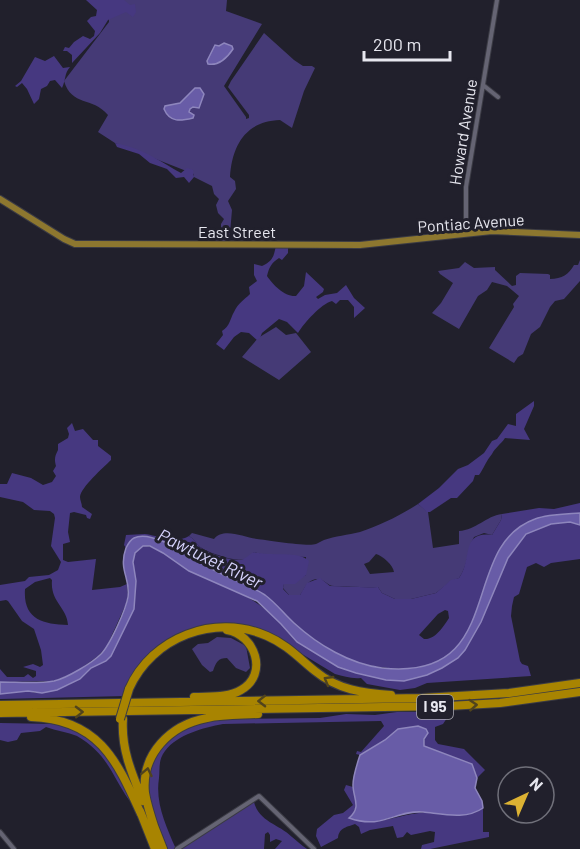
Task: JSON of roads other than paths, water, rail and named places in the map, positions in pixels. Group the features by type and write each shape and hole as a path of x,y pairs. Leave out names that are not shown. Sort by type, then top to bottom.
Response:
{"highway":[{"path":"155,849 122,759 119,740 130,689 144,665 168,644 194,631 226,627 250,630 273,638 290,649 318,674 351,690 372,694 447,697"},
{"path":"130,689 158,656 175,643 190,636 230,631 240,635 251,645 256,658 256,668 251,681 242,690 231,694 179,697 167,701"},
{"name":"I 95","path":"0,705 447,697 524,691 580,683"},
{"name":"I 95","path":"0,715 449,706 501,703 580,692"},
{"path":"155,829 146,799 145,777 152,756 166,738 182,727 207,718 279,713 289,709"},
{"path":"0,715 53,720 72,726 90,736 116,761 141,814"},
{"path":"122,719 126,754 163,849"}],"main road":[{"name":"East Street","path":"0,199 40,226 75,244 360,246 400,242"},
{"name":"Pontiac Avenue","path":"400,242 516,231 580,235"}],"street":[{"name":"Howard Avenue","path":"466,234 466,191 497,0"},
{"path":"483,84 498,97"},
{"path":"177,849 259,796 314,849"},
{"path":"0,832 14,849"}],"water label":[{"name":"Pawtuxet River","path":"210,559"}]}
